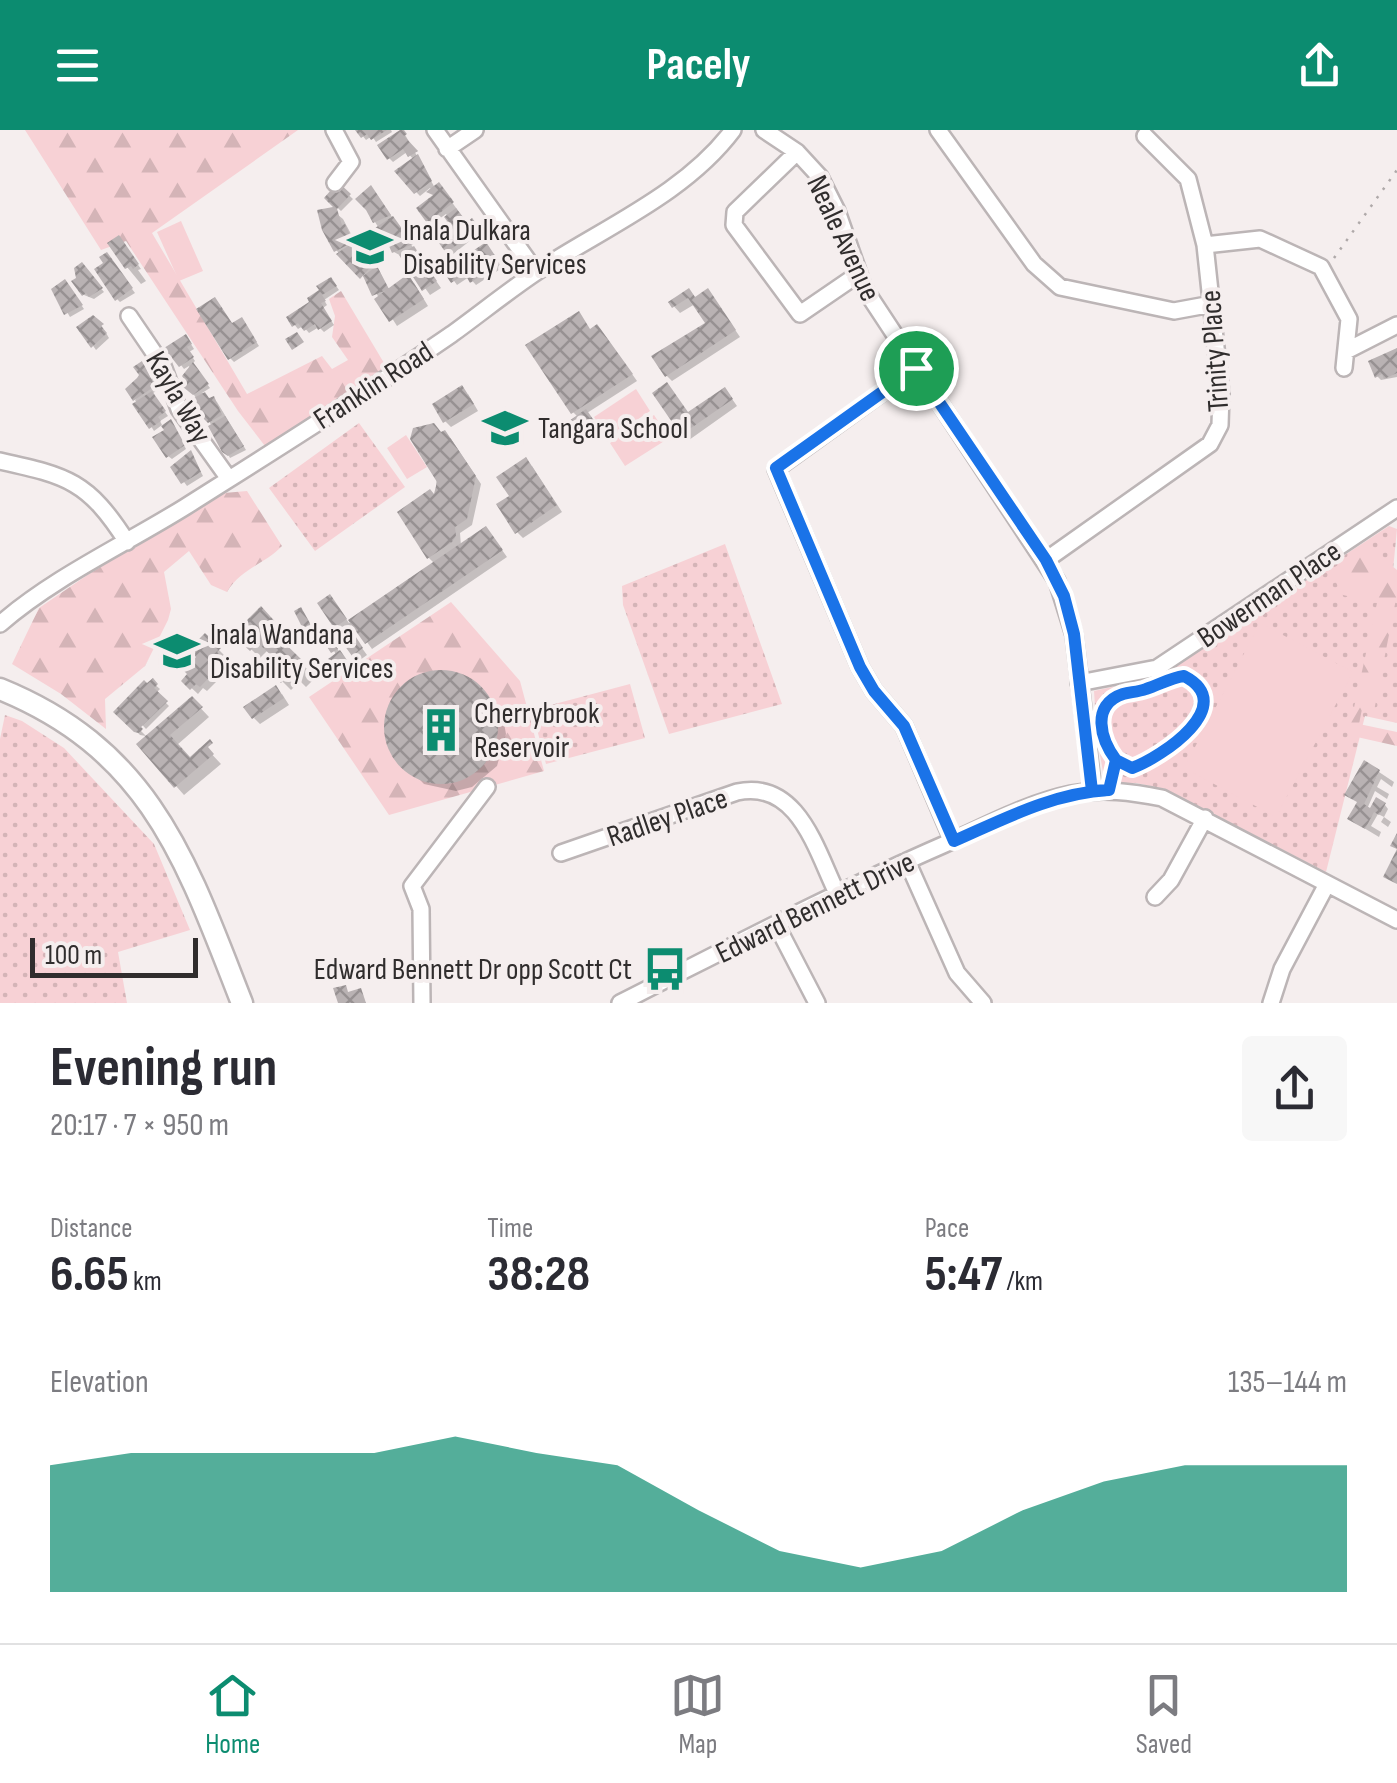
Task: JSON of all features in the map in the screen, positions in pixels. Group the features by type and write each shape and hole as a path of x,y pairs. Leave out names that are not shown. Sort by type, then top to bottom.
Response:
{"main road":[{"path":"0,689 72,728 134,782 190,869 242,1003"},
{"path":"0,700 69,738 128,791 181,876 228,1003"}],"street":[{"path":"334,130 351,162 335,183"},
{"path":"435,130 536,272"},
{"path":"447,149 475,130"},
{"name":"Franklin Road","path":"0,624 63,580 229,479 450,335 536,272 684,179 733,130"},
{"name":"Neale Avenue","path":"764,130 797,152 820,177 858,275 1046,560 1070,614 1079,683 1101,791"},
{"path":"938,130 1034,264 1060,287 1174,311 1212,304"},
{"name":"Trinity Place","path":"1046,560 1210,444 1220,426 1221,394 1205,245 1188,179 1145,136"},
{"path":"797,152 735,212 734,225 800,314 858,275"},
{"path":"1205,245 1260,240 1321,266 1349,319 1345,359 1397,325"},
{"name":"Kayla Way","path":"129,316 162,366 179,409 229,479"},
{"path":"916,368 776,468 860,667 874,691 904,726 954,841"},
{"path":"0,460 57,474 82,487 105,510 127,542"},
{"name":"Bowerman Place","path":"1079,683 1157,668 1397,508"},
{"path":"422,1003 421,908 412,886 487,788"},
{"name":"Radley Place","path":"561,853 738,792 758,790 775,794 796,810 837,892"},
{"name":"Edward Bennett Drive","path":"626,1002 837,892 1042,802 1101,791 1162,798 1397,920"},
{"path":"1155,897 1170,880 1204,818"},
{"path":"907,861 957,972 983,1003"},
{"path":"1271,1003 1282,969 1328,884"},
{"path":"776,924 817,1003"}],"path":[{"path":"1324,272 1397,170"},
{"path":"1184,676 1192,680 1202,694 1202,710 1188,732 1144,764 1132,768 1116,760 1104,743 1102,725 1101,714 1110,701 1173,678 1184,676"},
{"path":"1101,791 1116,760"}],"green space":[{"path":"25,130 298,130 152,233 247,394 322,356 332,369 348,360 332,337 335,316 329,299 341,291 387,368 265,446 126,241 101,250"},
{"path":"181,221 203,271 179,281 157,232"},
{"path":"636,389 650,411 609,439 594,417"},
{"path":"654,415 669,438 625,466 610,443"},
{"path":"359,423 405,487 315,551 269,488"},
{"path":"406,435 427,467 407,479 387,448"},
{"path":"247,491 282,546 239,577 227,592 211,585 189,551 164,572 171,609 168,620 145,666 105,699 106,729 61,694 12,664 39,608 224,493"},
{"path":"1389,526 1397,529 1392,580 1397,581 1397,723 1365,716 1326,872 1165,789 1136,783 1105,783 1094,691 1160,676"},
{"path":"725,544 782,704 669,734 623,605 622,586"},
{"path":"1370,548 1397,570 1397,594 1374,711 1362,709 1359,724 1397,732 1397,746 1348,735 1377,603 1343,595 1329,570"},
{"path":"451,602 520,681 544,771 389,815 309,697"},
{"path":"1260,623 1353,672 1276,817 1184,768"},
{"path":"630,684 645,738 546,764 532,710"},
{"path":"5,715 22,721 64,748 154,844 190,930 118,952 127,1003 0,1003 0,739"}],"building":[{"path":"355,130 387,130 371,140 367,134 361,138"},
{"path":"404,130 404,136 418,151 408,157 403,149 387,160 377,145"},
{"path":"418,154 432,181 414,194 394,171"},
{"path":"338,182 351,194 337,209 353,242 334,252 317,210 333,207 324,198"},
{"path":"439,182 454,202 427,223 416,208 433,195 426,192"},
{"path":"371,185 391,215 373,223 355,199"},
{"path":"456,208 467,222 472,218 480,228 446,253 434,236 447,221 444,217"},
{"path":"393,216 413,244 392,253 375,228"},
{"path":"119,235 139,264 133,269 125,269 107,243"},
{"path":"354,242 362,255 375,262 360,279 336,254"},
{"path":"486,242 500,263 470,283 465,274 451,283 443,271"},
{"path":"414,246 437,281 422,291 399,255"},
{"path":"107,252 133,288 115,301 94,269 103,263 99,257"},
{"path":"82,262 103,288 89,297 86,293 82,296 71,281 76,278 74,268"},
{"path":"377,266 389,289 372,296 363,276"},
{"path":"408,274 424,299 389,322 374,299"},
{"path":"331,277 337,286 322,295 326,301 321,303 332,321 318,330 315,324 304,331 298,323 292,327 286,317 309,302 307,298 319,290 316,286"},
{"path":"65,279 83,305 64,315 51,289"},
{"path":"689,288 695,297 708,288 736,330 665,377 651,356 705,323 688,298 672,308 668,302"},
{"path":"215,297 232,323 242,317 257,342 228,360 196,309"},
{"path":"579,311 590,329 597,324 633,374 571,414 525,345"},
{"path":"93,315 104,324 101,326 107,333 91,348 76,327"},
{"path":"297,332 304,342 292,350 285,339"},
{"path":"186,334 192,344 187,347 194,357 179,367 164,348"},
{"path":"1397,348 1397,373 1375,378 1368,361"},
{"path":"142,361 155,386 133,401 125,389 139,375 133,367"},
{"path":"193,362 209,384 193,395 183,387 187,384 182,376"},
{"path":"667,382 688,412 725,387 733,399 681,435 652,393"},
{"path":"462,385 474,404 443,423 432,404"},
{"path":"152,391 166,411 158,417 161,421 149,429 132,404"},
{"path":"205,392 209,398 214,396 222,415 208,423 195,410 192,399"},
{"path":"586,409 597,425 572,441 562,426"},
{"path":"225,416 244,446 228,456 208,426"},
{"path":"171,419 185,445 166,458 152,437 164,430 161,426"},
{"path":"434,423 441,432 445,430 476,476 467,519 455,527 452,542 427,559 397,512 430,489 434,494 437,482 410,439 413,428"},
{"path":"191,450 201,472 181,484 170,467"},
{"path":"526,457 557,505 515,534 496,504 509,496 496,477"},
{"path":"486,526 503,550 365,644 348,620"},
{"path":"330,594 347,619 334,628 317,603"},
{"path":"261,606 279,626 273,632 302,660 299,663 306,670 296,681 289,674 281,683 269,671 278,662 258,643 250,651 240,642 252,630 244,623"},
{"path":"301,607 311,625 303,629 294,611"},
{"path":"325,629 338,649 331,653 318,633"},
{"path":"205,633 221,648 217,652 226,660 200,687 196,684 190,690 181,681 187,674 183,670 196,657 188,650"},
{"path":"354,634 363,648 352,656 342,642"},
{"path":"340,650 349,663 337,672 328,659"},
{"name":"Cherrybrook Reservoir","path":"441,670 463,675 481,687 493,705 498,727 493,749 481,767 463,779 441,784 419,779 401,767 389,749 384,727 389,705 401,687 419,675"},
{"path":"153,678 158,684 154,688 168,701 139,733 134,732 113,712 144,680 147,683"},
{"path":"276,685 284,698 252,719 243,707"},
{"path":"192,696 203,707 170,735 190,757 210,739 213,743 208,747 214,754 174,788 136,744"},
{"path":"1364,760 1380,770 1364,804 1370,808 1376,797 1386,803 1379,815 1374,812 1365,829 1347,819 1357,802 1344,795"},
{"path":"1397,849 1397,884 1383,877"},
{"path":"346,985 348,992 361,988 366,1003 338,1003 333,988"}],"place":[{"name":"Inala Dulkara Disability Services","path":"370,247"},
{"name":"Tangara School","path":"505,428"},
{"name":"Inala Wandana Disability Services","path":"177,651"},
{"name":"Cherrybrook Reservoir","path":"441,730"},
{"name":"Edward Bennett Dr opp Scott Ct","path":"665,969"}],"route":[{"path":"916,368 776,468 860,667 874,691 904,726 954,841 1042,802 1109,790 1116,760 1132,768 1144,764 1188,732 1198,721 1202,694 1184,676 1121,694 1110,701 1101,714 1102,725 1104,743 1116,760 1109,790 1092,791 1074,634 1064,596 1046,560 916,368"}]}
